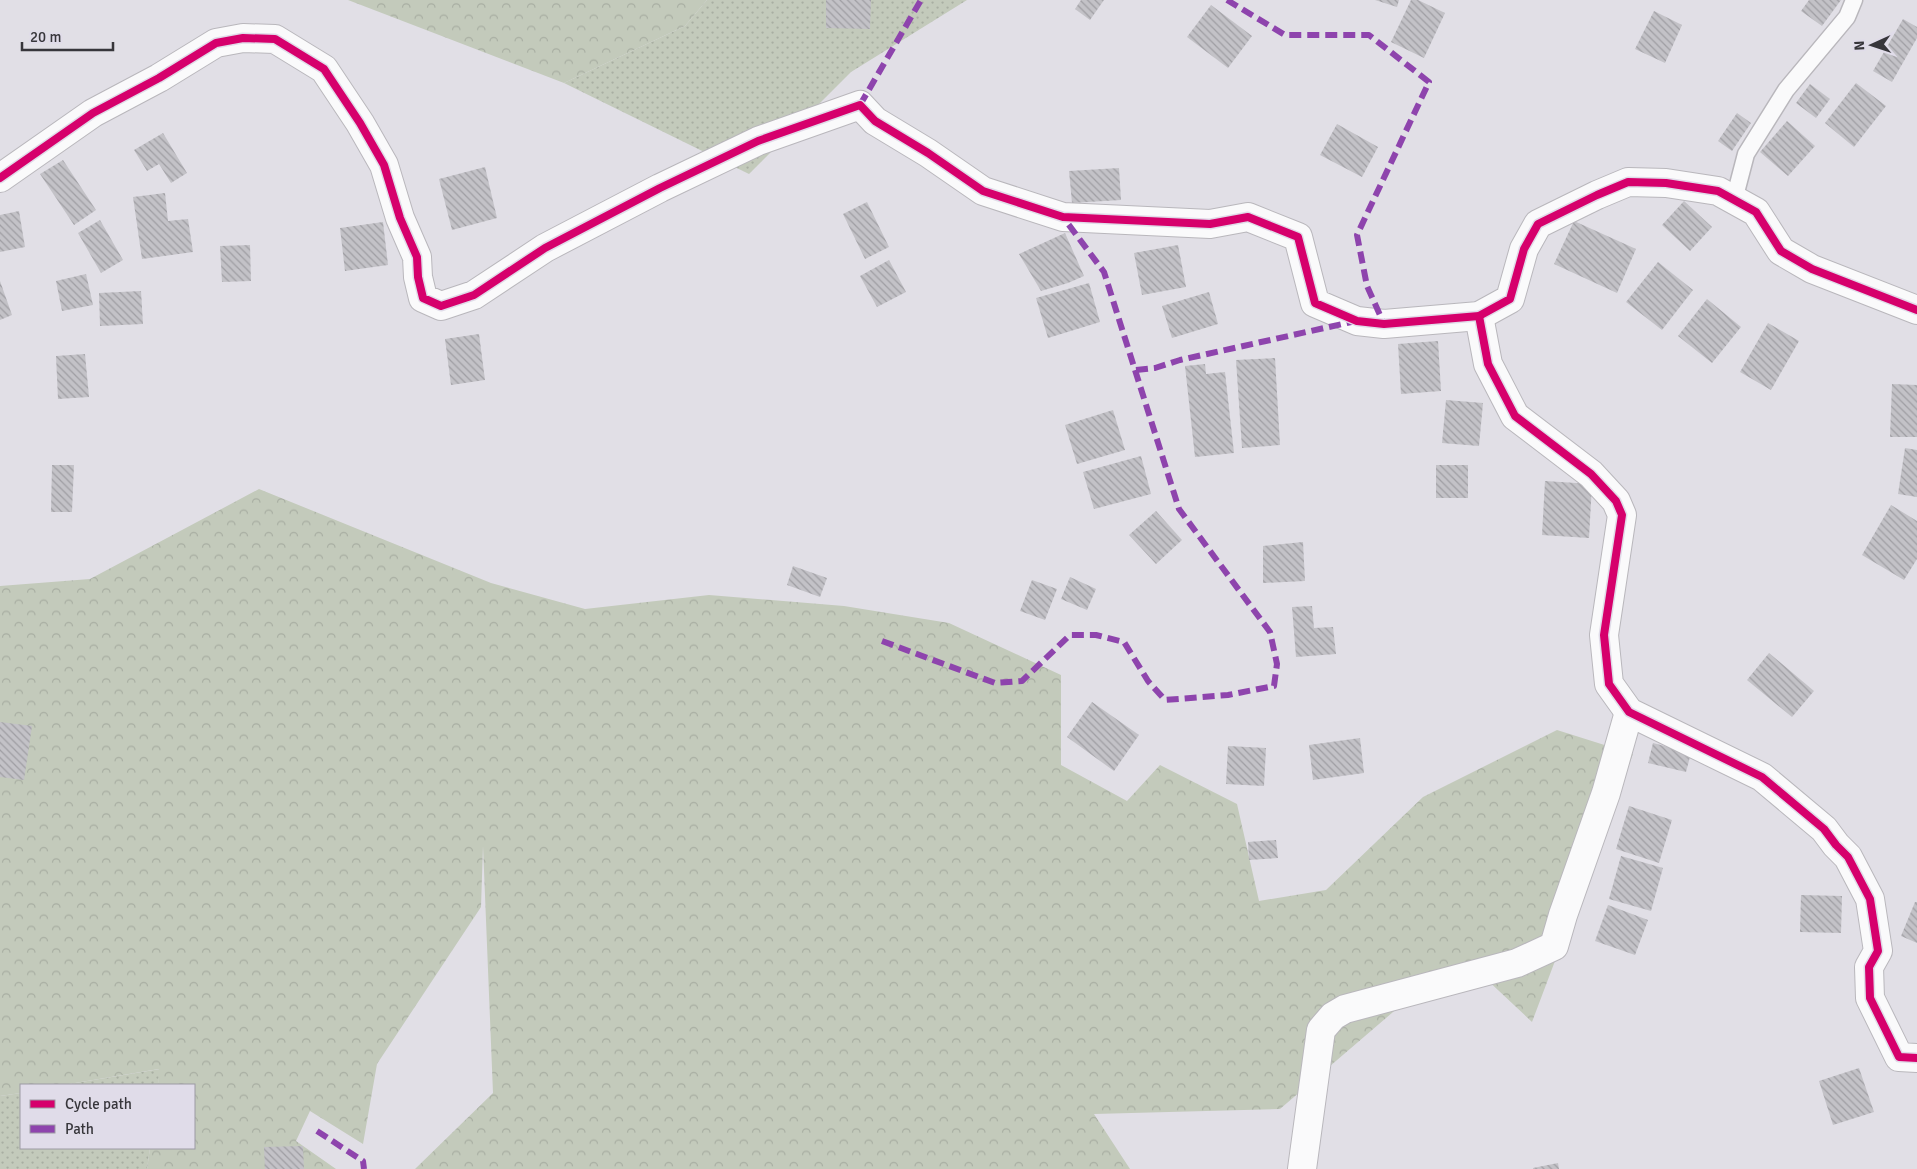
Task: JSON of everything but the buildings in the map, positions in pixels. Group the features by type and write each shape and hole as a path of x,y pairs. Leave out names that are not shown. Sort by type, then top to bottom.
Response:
{"street":[{"path":"0,178 93,113 158,78 216,43 243,38 275,39 324,69 360,123 384,165 400,218 416,257 423,298 441,306 474,295 545,248 660,188 758,141 860,105 875,121 928,153 983,191 1063,217 1210,224 1248,217 1298,237 1315,304 1358,321 1384,324 1479,316 1510,299 1524,249 1538,224 1628,182 1666,183 1718,191 1756,212 1781,251 1812,269 1917,310"},
{"path":"1479,316 1488,364 1515,416 1591,474 1616,501 1622,515 1604,635 1609,684 1629,712 1762,776 1824,829 1836,846 1848,857 1870,899 1878,952 1869,967 1870,998 1908,1057 1917,1078"},
{"path":"1302,1169 1321,1030 1333,1016 1345,1009 1517,963 1554,946 1606,793 1629,712"}],"lane":[{"path":"1734,200 1746,154 1786,90 1846,17 1854,0"}],"green space":[{"path":"348,0 707,0 685,26 564,83"},
{"path":"707,0 967,0 851,72 749,174 564,83 685,26"},
{"path":"259,489 491,583 585,609 709,595 844,606 949,623 1061,675 1061,765 1127,801 1160,765 1237,804 1259,901 1326,890 1423,797 1557,730 1633,754 1532,1022 1483,976 1407,1000 1280,1109 1094,1114 1130,1169 415,1169 493,1093 483,846 481,907 377,1064 363,1144 310,1111 296,1141 336,1169 147,1169 150,1149 195,1149 195,1084 158,1084 159,1069 69,1084 20,1084 20,1093 0,1096 0,586 90,579"},
{"path":"160,1069 158,1084 69,1084"},
{"path":"20,1093 20,1149 150,1149 147,1169 0,1169 0,1096"}],"marked path":[{"path":"860,105 921,0"},
{"path":"1227,0 1285,35 1369,35 1429,82 1357,235 1367,286 1384,324"},
{"path":"882,641 995,683 1022,681 1070,635 1096,635 1124,642 1148,681 1165,700 1228,695 1274,686 1277,664 1270,632 1179,509 1104,272 1063,217"},
{"path":"1136,370 1155,368 1180,360 1356,321"},
{"path":"317,1131 363,1161 364,1169"}],"cycle path":[{"path":"0,178 93,113 159,78 216,43 243,38 275,39 324,69 360,123 384,165 400,218 417,257 418,277 423,298 441,306 474,295 545,248 660,188 758,141 860,105 875,121 928,153 983,191 1063,217 1210,224 1248,217 1298,237 1315,303 1357,321 1384,324 1479,316 1510,299 1524,249 1538,224 1628,182 1666,183 1718,191 1756,212 1781,251 1812,269 1917,310"},
{"path":"1479,316 1488,364 1515,416 1591,474 1616,501 1622,515 1604,635 1609,684 1629,712 1762,777 1824,829 1848,857 1870,899 1878,951 1869,967 1870,998 1899,1057 1917,1058"}]}
